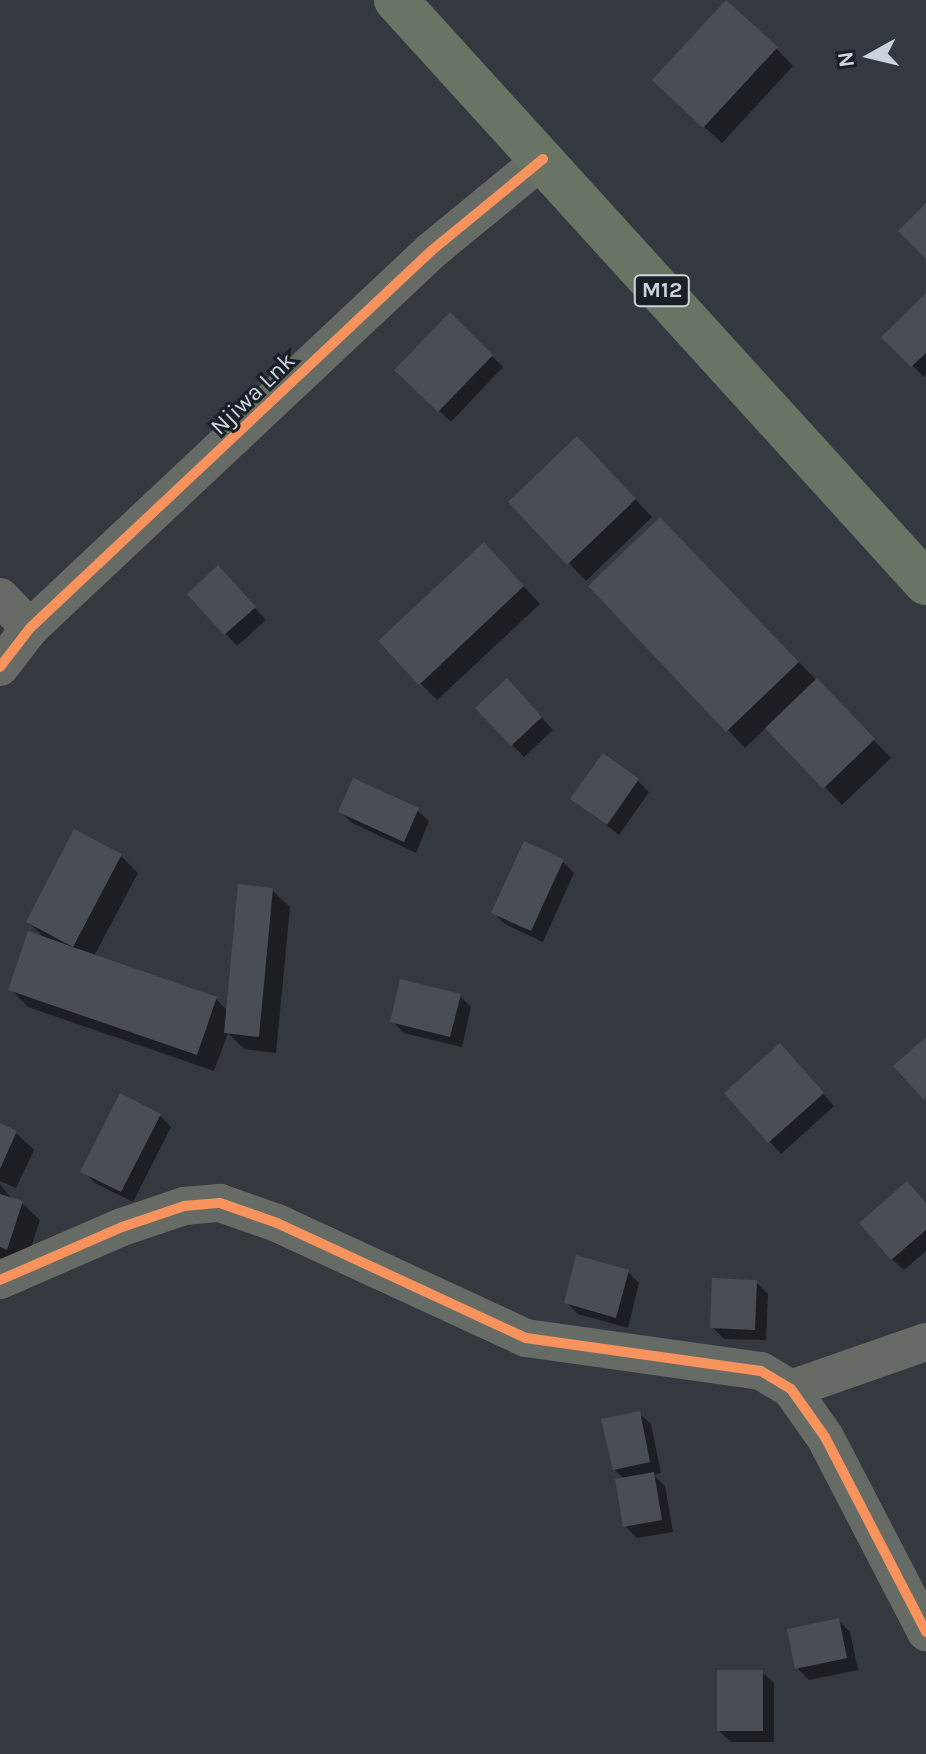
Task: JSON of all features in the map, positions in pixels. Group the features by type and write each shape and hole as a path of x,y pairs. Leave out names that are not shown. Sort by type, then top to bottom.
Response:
{"highway":[{"name":"M12","path":"396,0 926,583"}],"street":[{"name":"Njiwa Lnk","path":"0,667 30,628 431,251 543,159"},
{"path":"0,597 30,628"},
{"path":"0,1280 122,1227 184,1206 220,1203 277,1223 526,1338 737,1365 761,1371 791,1389 825,1437 926,1632"},
{"path":"791,1389 926,1342"}],"building":[{"path":"726,0 778,47 703,128 652,80"},
{"path":"926,203 926,259 898,231"},
{"path":"926,293 926,353 911,367 881,337"},
{"path":"450,312 493,355 438,412 394,370"},
{"path":"577,436 636,499 567,565 508,502"},
{"path":"660,517 799,662 726,732 588,586"},
{"path":"484,542 524,586 419,685 378,641"},
{"path":"218,565 256,607 224,635 187,594"},
{"path":"507,678 542,717 511,746 475,708"},
{"path":"817,678 875,739 823,789 765,728"},
{"path":"603,753 639,779 607,825 570,799"},
{"path":"353,778 419,808 404,842 338,812"},
{"path":"74,829 122,854 73,947 26,922"},
{"path":"524,841 564,859 531,931 491,913"},
{"path":"238,884 273,888 259,1037 224,1033"},
{"path":"28,931 217,997 197,1055 8,990"},
{"path":"400,979 461,994 450,1037 390,1022"},
{"path":"926,1037 926,1098 924,1100 893,1066"},
{"path":"780,1043 824,1093 768,1143 724,1093"},
{"path":"120,1093 161,1114 121,1192 80,1172"},
{"path":"0,1123 17,1131 0,1169"},
{"path":"907,1181 926,1203 926,1230 891,1260 859,1223"},
{"path":"0,1194 23,1201 7,1250 0,1247"},
{"path":"576,1255 629,1270 616,1318 564,1303"},
{"path":"712,1278 757,1280 755,1330 710,1328"},
{"path":"640,1411 650,1462 613,1470 601,1419"},
{"path":"654,1472 662,1520 623,1527 615,1479"},
{"path":"839,1618 847,1658 795,1669 787,1629"},
{"path":"717,1670 763,1670 763,1731 717,1731"}],"cycle path":[{"path":"0,667 30,628 431,251 543,159"},
{"path":"0,1280 122,1227 184,1206 220,1203 277,1223 526,1338 761,1371 791,1389 825,1437 926,1632"}]}
